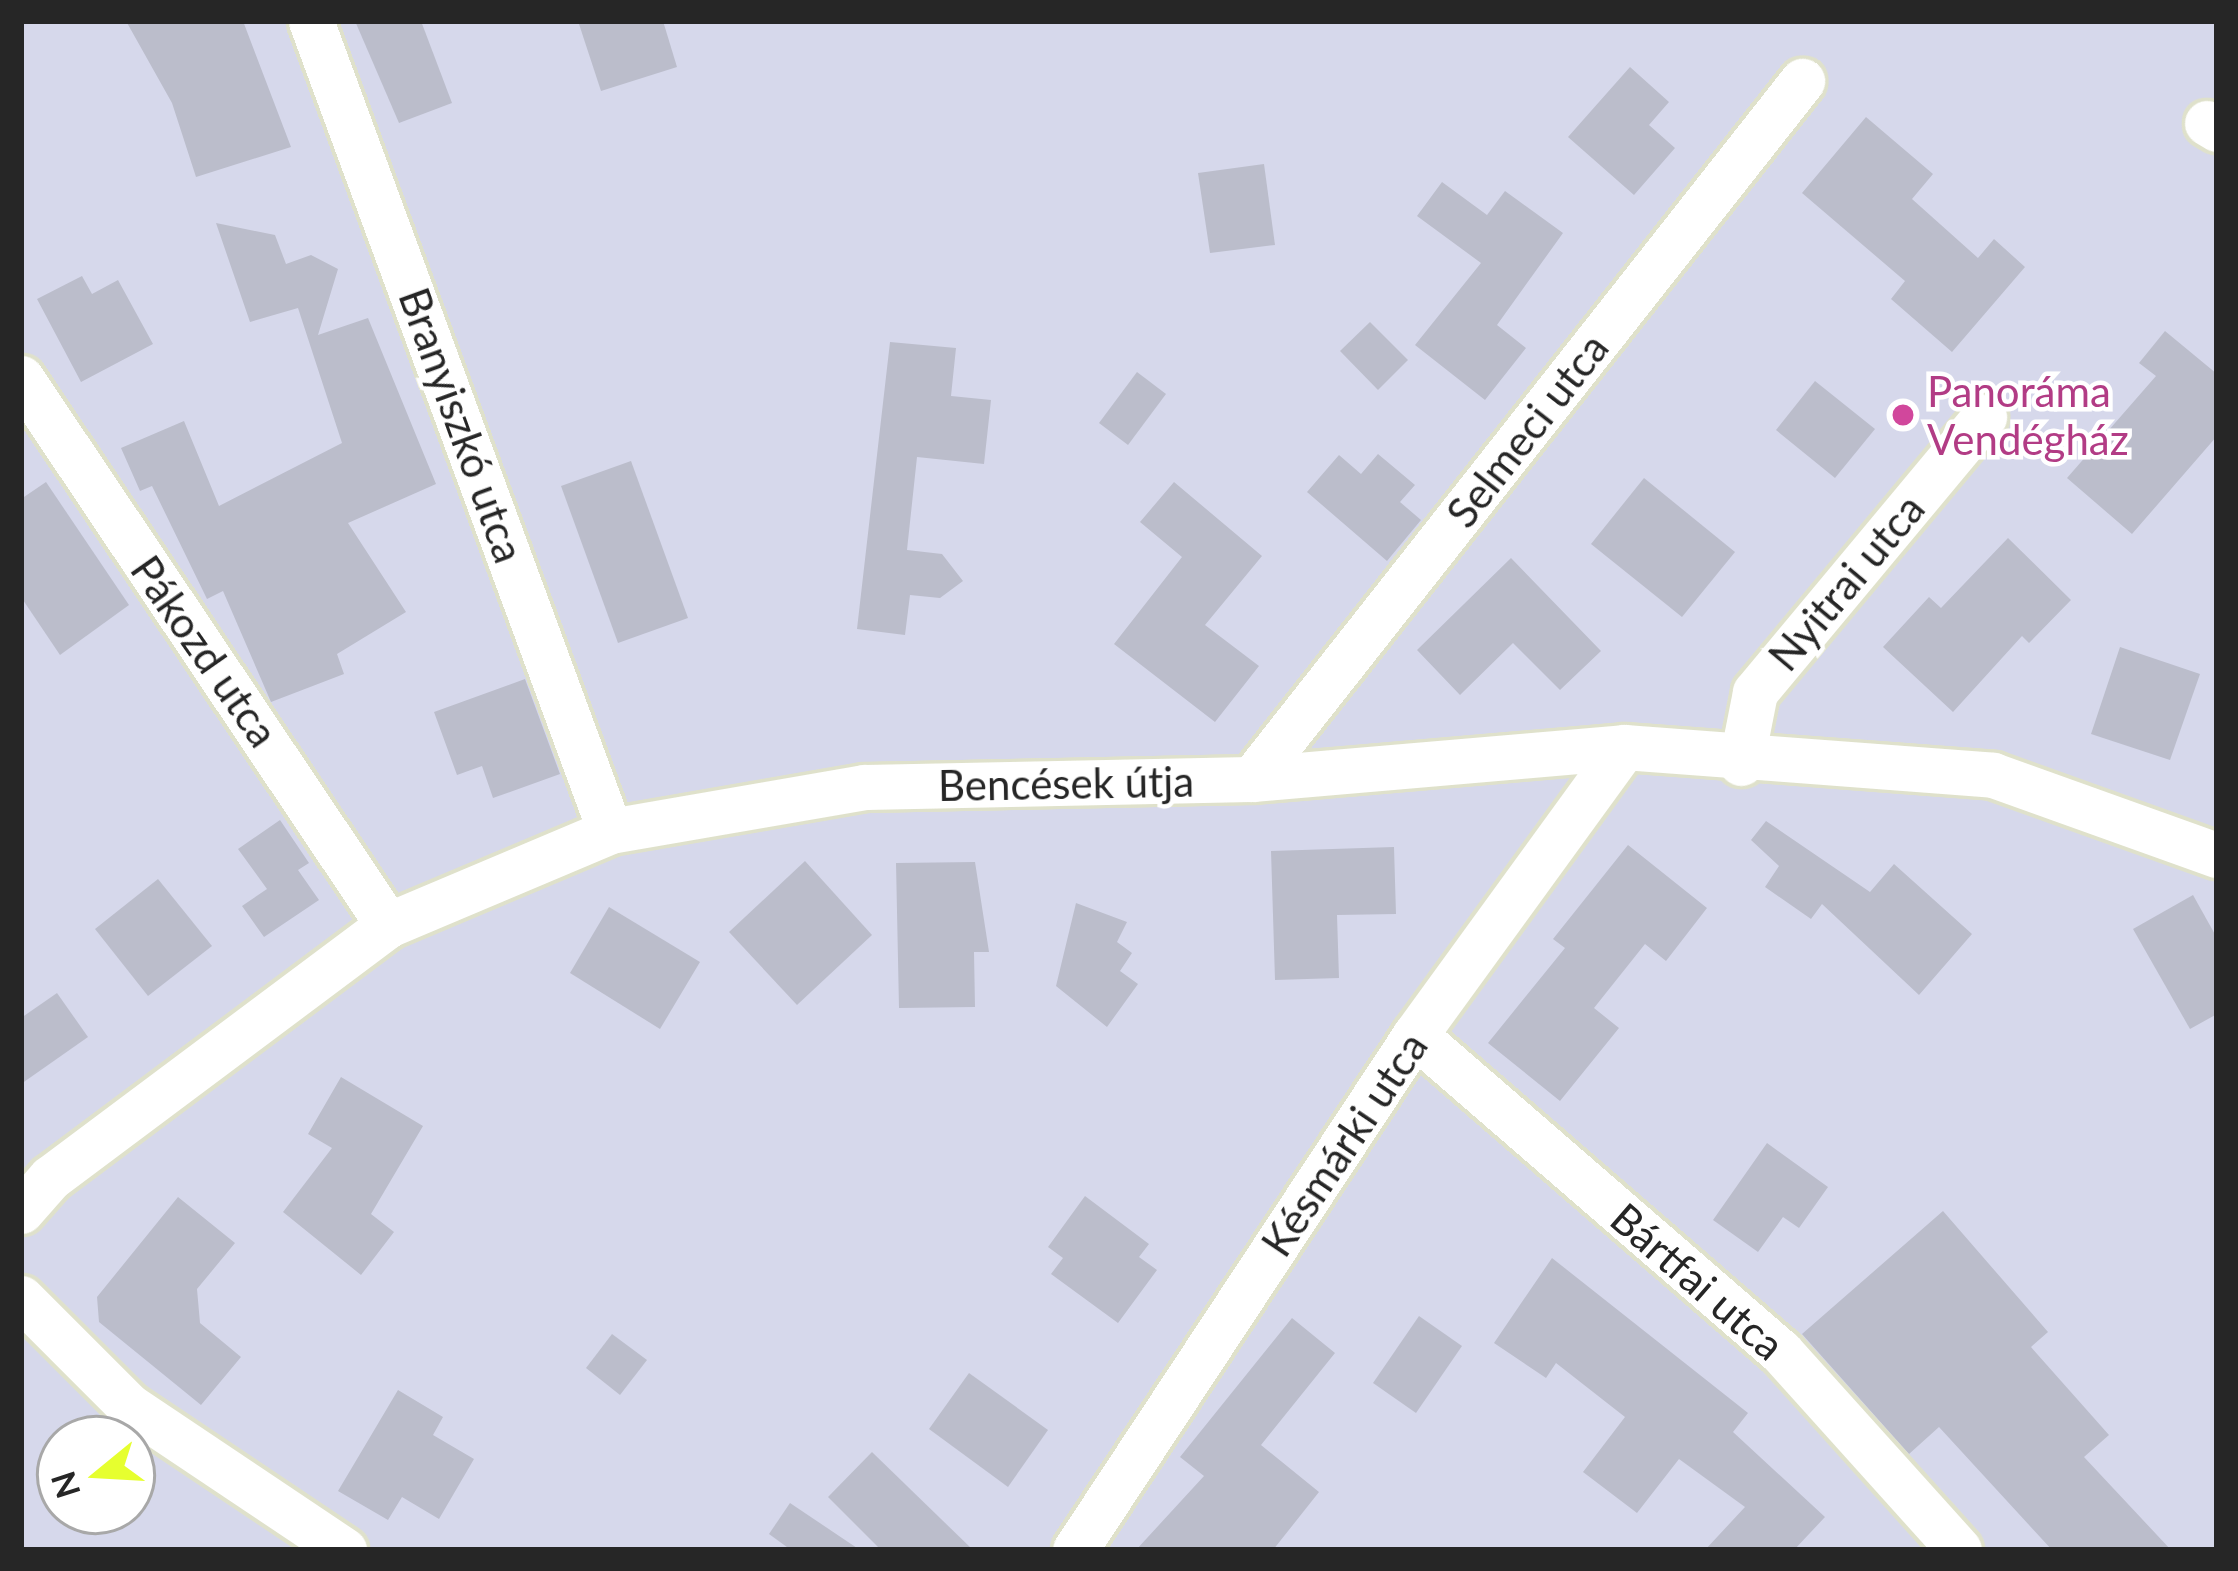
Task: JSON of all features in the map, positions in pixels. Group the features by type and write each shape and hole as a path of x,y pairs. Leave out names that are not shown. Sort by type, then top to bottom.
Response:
{"street":[{"name":"Branyiszkó utca","path":"311,21 610,831"},
{"name":"Selmeci utca","path":"1252,778 1802,81"},
{"name":"Pákozd utca","path":"21,377 388,925"},
{"name":"Nyitrai utca","path":"1741,763 1755,692 1984,417"},
{"name":"Bencések útja","path":"21,1211 50,1178 388,925 610,831 864,787 1252,778 1624,747 1741,763 1993,775 2217,855"},
{"name":"Késmárki utca","path":"1075,1550 1415,1035 1624,747"},
{"name":"Bártfai utca","path":"1415,1035 1781,1352 1933,1542"},
{"path":"21,1298 129,1406 344,1550"}],"building":[{"path":"126,21 243,21 291,147 196,177 172,103"},
{"path":"355,21 421,21 452,103 399,123"},
{"path":"578,21 663,21 677,67 601,91"},
{"path":"1630,67 1669,102 1649,125 1675,148 1634,195 1568,137"},
{"path":"1866,117 1933,174 1912,199 1978,258 1994,239 2025,267 1952,352 1891,299 1905,281 1802,193"},
{"path":"1264,164 1275,245 1210,253 1198,173"},
{"path":"1442,182 1487,215 1505,191 1563,233 1497,325 1526,348 1485,400 1415,345 1481,263 1417,216"},
{"path":"216,223 275,235 286,264 311,255 338,269 318,335 368,318 436,484 348,523 406,612 337,654 344,674 271,702 223,591 207,599 152,486 140,491 121,448 184,421 219,506 342,443 298,308 250,322"},
{"path":"82,276 92,294 118,280 153,344 81,382 37,299"},
{"path":"1370,322 1408,360 1378,390 1340,351"},
{"path":"2165,331 2217,374 2217,436 2132,534 2067,478 2156,376 2139,363"},
{"path":"890,342 956,348 951,396 991,400 984,464 917,457 907,550 942,554 963,581 940,598 910,595 905,635 857,629"},
{"path":"1137,372 1166,394 1128,445 1099,423"},
{"path":"1815,381 1875,429 1835,478 1776,430"},
{"path":"1378,454 1415,485 1400,502 1421,520 1387,561 1307,492 1339,455 1361,474"},
{"path":"631,461 688,618 618,643 561,486"},
{"path":"1644,478 1735,552 1682,617 1591,544"},
{"path":"46,482 129,605 60,655 21,597 21,499"},
{"path":"1174,482 1262,556 1205,625 1259,666 1215,722 1114,644 1182,557 1140,522"},
{"path":"2008,538 2071,600 2029,643 2022,636 1953,712 1883,647 1929,597 1941,608"},
{"path":"1511,558 1601,651 1560,690 1513,643 1460,695 1417,650"},
{"path":"2120,647 2200,674 2170,760 2091,734"},
{"path":"525,679 560,774 493,798 482,766 457,775 434,712"},
{"path":"280,820 309,863 298,870 319,900 264,937 242,906 267,889 238,849"},
{"path":"1766,821 1870,892 1894,864 1972,934 1919,995 1822,904 1811,919 1765,887 1779,866 1751,840"},
{"path":"1628,845 1707,908 1666,961 1645,944 1594,1008 1619,1028 1560,1101 1488,1043 1565,948 1553,939"},
{"path":"1394,847 1396,914 1337,915 1339,978 1275,980 1271,851"},
{"path":"805,861 872,935 797,1005 729,932"},
{"path":"975,862 989,952 974,952 975,1007 899,1008 896,863"},
{"path":"158,879 212,946 148,996 95,929"},
{"path":"2193,895 2217,938 2217,1014 2190,1029 2133,929"},
{"path":"1076,903 1127,922 1117,942 1132,953 1120,971 1138,984 1107,1027 1056,986"},
{"path":"609,907 700,962 660,1029 570,973"},
{"path":"57,993 88,1037 21,1084 21,1018"},
{"path":"341,1077 423,1126 371,1214 394,1232 361,1275 283,1212 332,1148 308,1134"},
{"path":"1767,1143 1828,1187 1799,1228 1783,1217 1758,1252 1713,1220"},
{"path":"1085,1196 1149,1244 1139,1257 1157,1270 1118,1323 1051,1274 1063,1258 1048,1247"},
{"path":"178,1197 235,1243 197,1289 200,1323 241,1357 201,1405 99,1322 97,1297"},
{"path":"1943,1211 2048,1332 2031,1347 2109,1435 2084,1457 2171,1550 2052,1550 1939,1427 1909,1454 1802,1334"},
{"path":"1552,1258 1748,1413 1733,1432 1825,1517 1794,1550 1705,1550 1745,1507 1679,1459 1637,1513 1583,1472 1625,1417 1556,1363 1546,1378 1494,1343"},
{"path":"1419,1316 1462,1346 1416,1413 1373,1383"},
{"path":"1292,1318 1335,1353 1261,1445 1319,1492 1273,1550 1136,1550 1204,1476 1180,1457"},
{"path":"612,1334 647,1360 620,1395 586,1368"},
{"path":"969,1373 1048,1430 1008,1487 929,1429"},
{"path":"398,1390 443,1417 433,1435 474,1459 439,1519 402,1497 388,1520 338,1491"},
{"path":"872,1452 973,1550 881,1550 828,1497"},
{"path":"790,1503 860,1550 791,1550 769,1534"}],"place":[{"name":"Panoráma Vendégház","path":"1903,415"}]}
